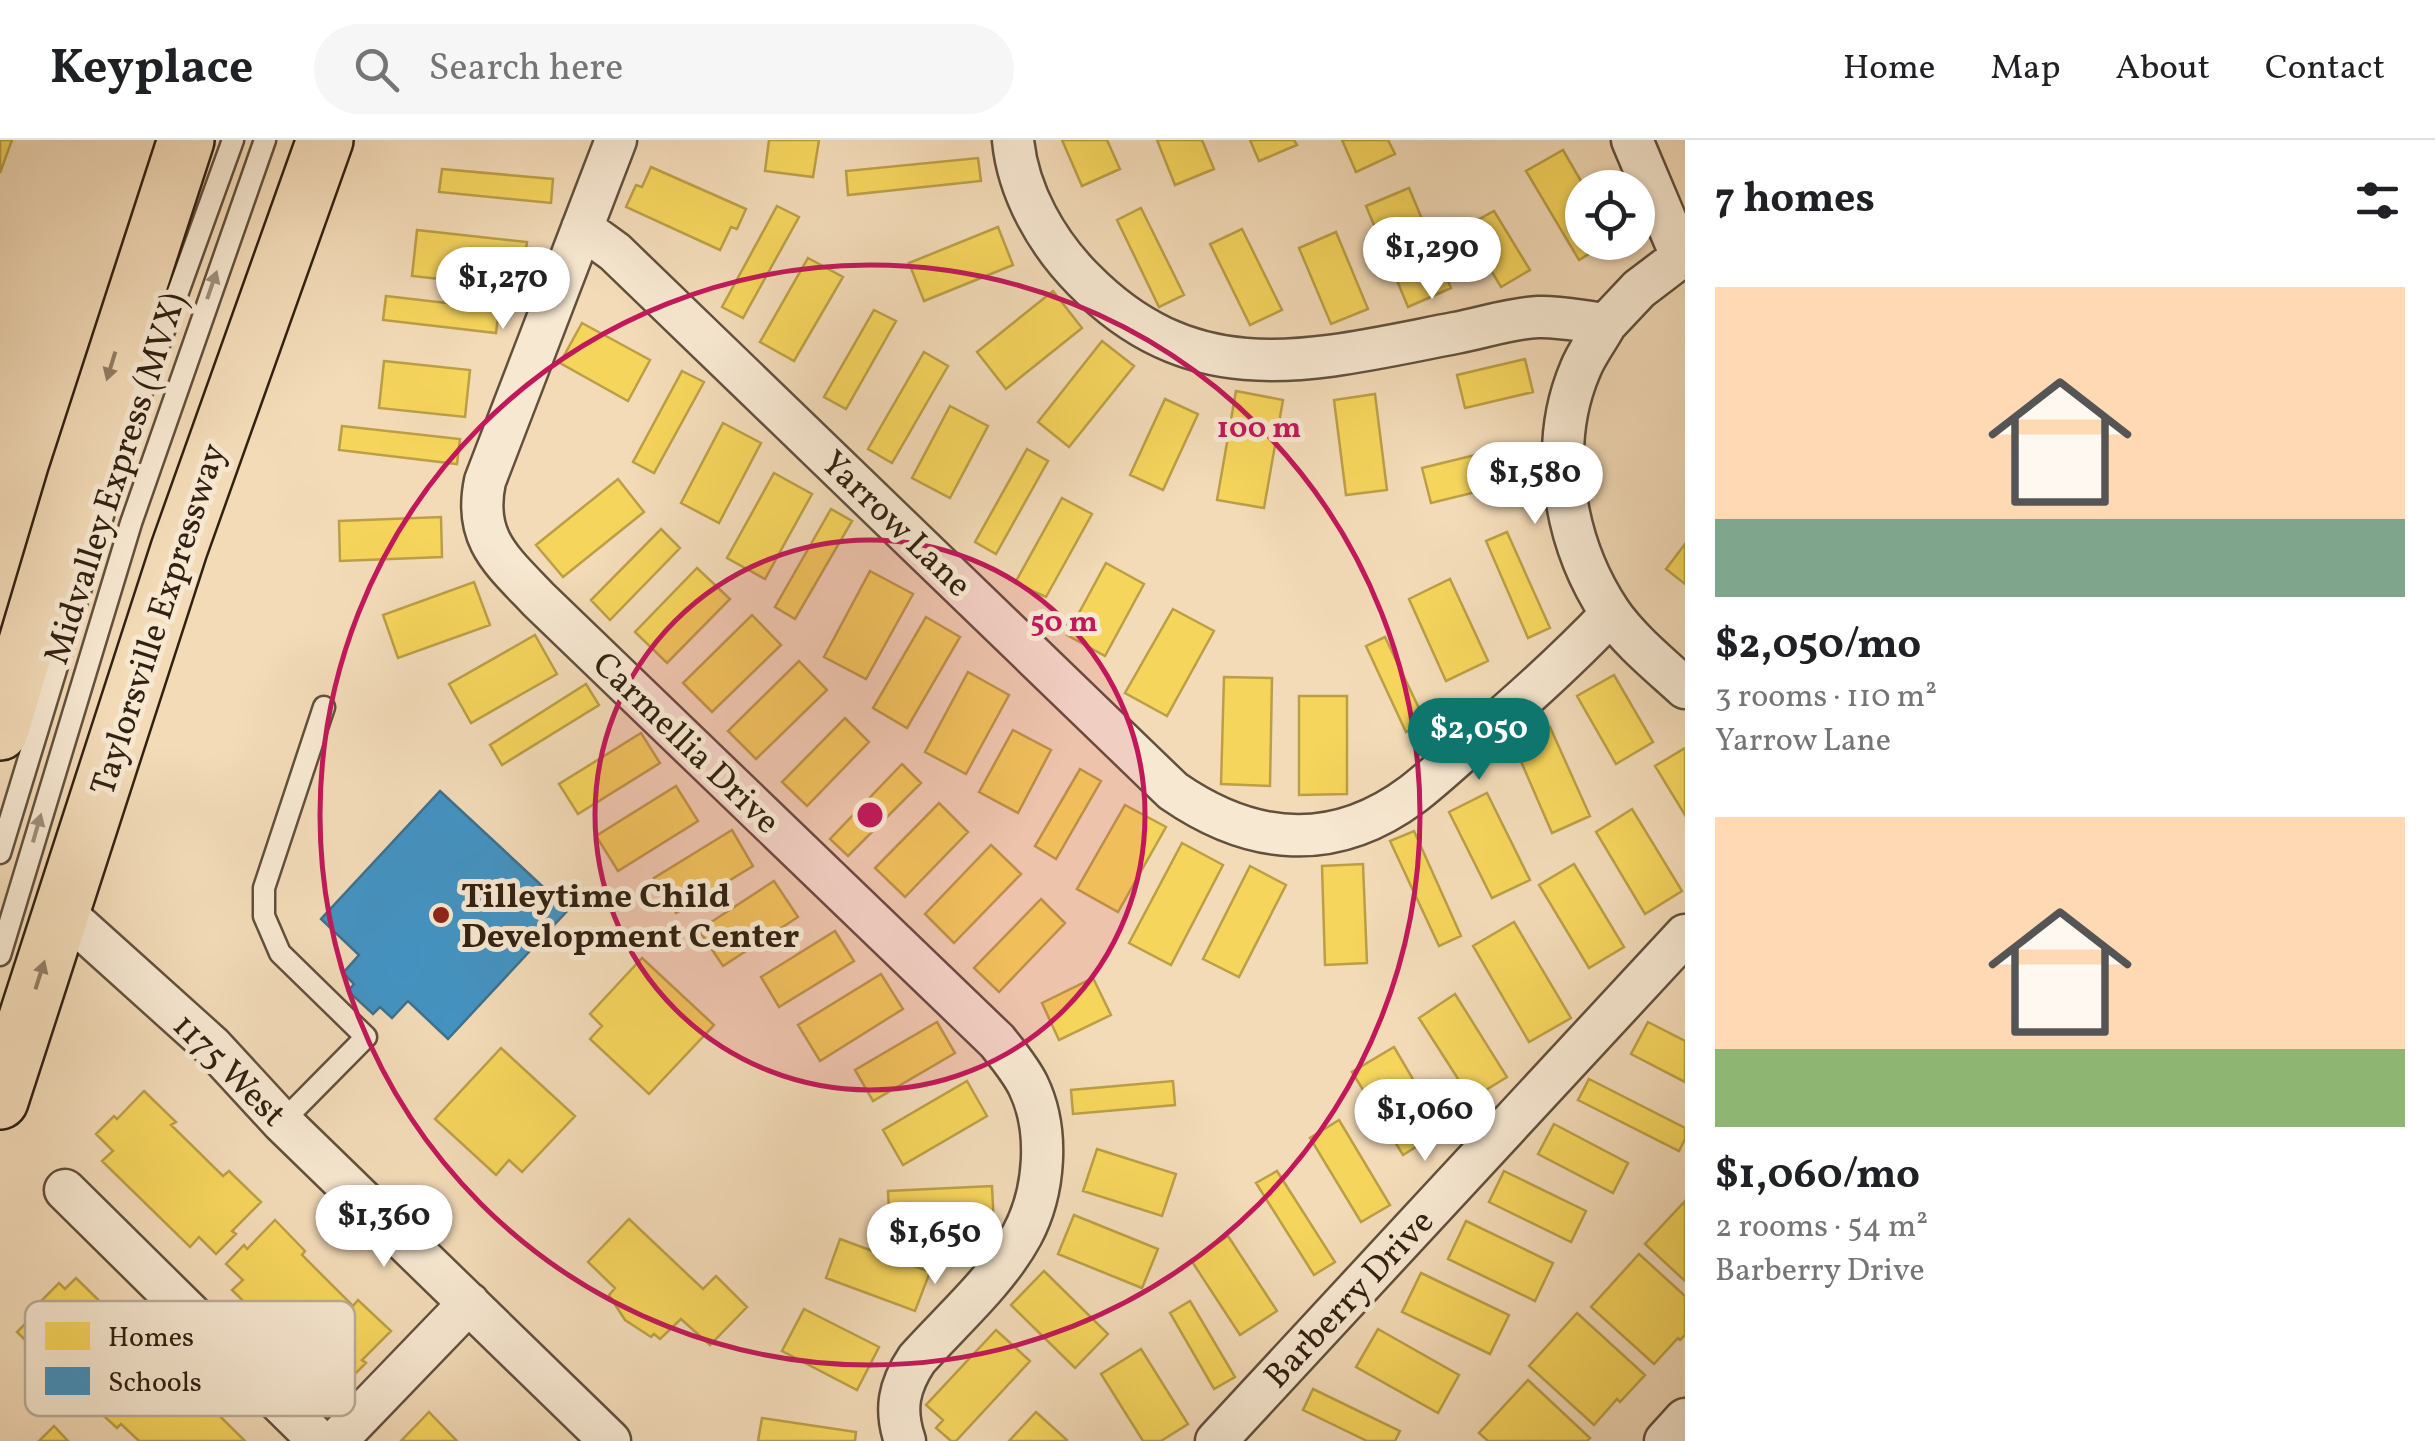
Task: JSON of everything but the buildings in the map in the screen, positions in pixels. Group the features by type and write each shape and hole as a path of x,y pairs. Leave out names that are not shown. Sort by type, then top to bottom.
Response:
{"main road":[{"path":"0,732 87,443 186,140"},
{"name":"Taylorsville Expressway","path":"0,1101 222,422 325,140"}],"street":[{"name":"Carmellia Drive","path":"616,140 484,480 480,506 485,535 501,560 538,598 997,1041 1030,1089 1042,1160 1034,1205 1023,1234 1006,1260 906,1376 899,1395 898,1420 904,1441"},
{"path":"1013,140 1015,163 1035,214 1070,266 1109,306 1162,338 1206,354 1255,362 1320,360 1538,317 1606,324"},
{"path":"1632,140 1684,258 1639,289 1606,324 1579,371 1566,424 1564,491 1570,529 1581,561 1612,614 1685,688"},
{"name":"Yarrow Lane","path":"582,228 615,252 1172,791 1203,812 1236,827 1286,836 1335,832 1374,817 1411,795 1510,710 1612,614"},
{"name":"1175 West","path":"61,910 212,1046 282,1122 610,1441"},
{"name":"Barberry Drive","path":"1216,1441 1685,934"},
{"path":"65,1190 178,1301"},
{"path":"336,1441 469,1303"},
{"path":"295,1416 320,1441"},
{"path":"1665,1441 1685,1419"}],"lane":[{"name":"Midvalley Express (MVX)","path":"0,853 135,411 233,140"},
{"name":"Midvalley Express (MVX)","path":"0,955 131,523 264,140"},
{"path":"282,1122 366,1037 280,953 264,916 264,888 324,707"}],"place":[{"name":"Tilleytime Child Development Center","path":"441,915"}]}
